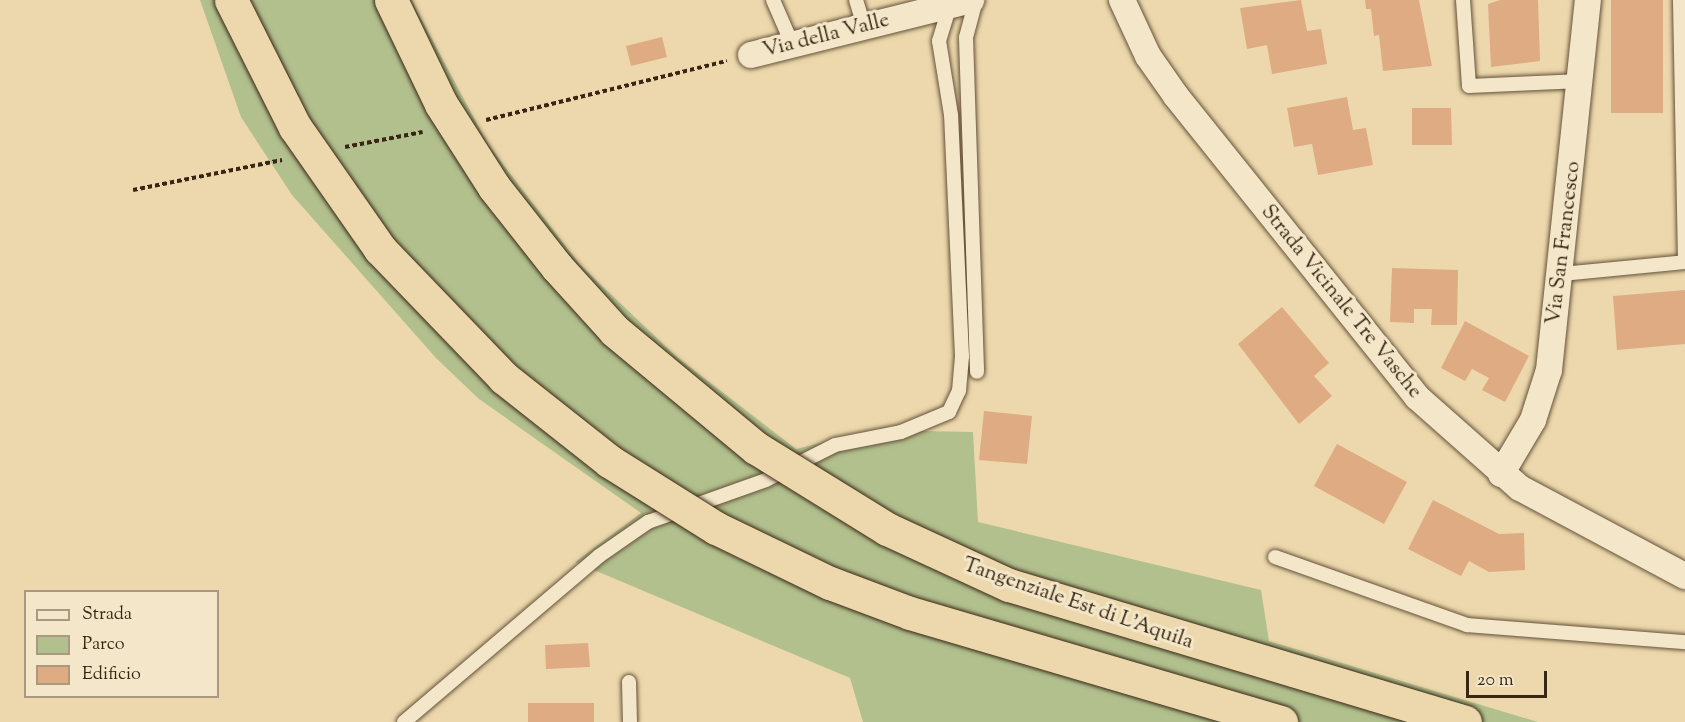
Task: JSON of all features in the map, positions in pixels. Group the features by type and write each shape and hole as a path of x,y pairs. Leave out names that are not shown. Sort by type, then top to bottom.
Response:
{"highway":[{"path":"231,0 295,127 380,249 504,378 609,461 716,528 831,583 932,620 1281,722"},
{"name":"Tangenziale Est di L'Aquila","path":"391,0 441,104 495,187 557,267 615,331 756,448 886,529 1009,585 1465,722"}],"street":[{"name":"Strada Vicinale Tre Vasche","path":"1122,0 1163,77 1376,351 1436,417 1501,474 1571,518 1685,576"},
{"name":"Via San Francesco","path":"1501,474 1540,405 1561,274 1588,0"},
{"name":"Via della Valle","path":"751,55 961,2"}],"lane":[{"path":"773,0 792,44"},
{"path":"856,0 864,26"},
{"path":"976,0 966,38 978,372"},
{"path":"1463,0 1469,86 1581,81"},
{"path":"1561,274 1685,260 1680,0"},
{"path":"404,722 599,556 648,522 757,483 835,444 911,429 949,412 959,391 962,356 951,115 939,41 961,2"},
{"path":"1275,557 1467,625 1685,642"},
{"path":"629,682 630,722"}],"green space":[{"path":"200,0 411,0 489,146 580,265 677,357 796,449 874,430 973,432 978,522 1261,590 1269,641 1538,722 863,722 850,678 575,562 641,513 479,399 436,358 292,195 241,117"}],"building":[{"path":"1301,0 1307,31 1321,29 1327,64 1272,74 1267,45 1247,49 1240,8"},
{"path":"1365,0 1419,0 1432,66 1383,71 1379,35 1374,36 1371,9 1366,9"},
{"path":"1500,0 1538,0 1540,61 1491,67 1488,4"},
{"path":"1611,0 1663,0 1663,113 1611,113"},
{"path":"662,37 667,57 631,66 626,46"},
{"path":"1347,97 1353,130 1366,128 1373,165 1318,175 1312,144 1294,147 1287,108"},
{"path":"1412,108 1451,108 1452,145 1412,145"},
{"path":"1392,268 1458,270 1457,325 1431,325 1432,309 1414,309 1414,323 1390,322"},
{"path":"1685,290 1685,344 1617,350 1613,296"},
{"path":"1282,307 1329,363 1314,376 1332,396 1299,424 1238,344"},
{"path":"1465,321 1529,356 1505,402 1482,390 1489,378 1472,369 1465,381 1441,368"},
{"path":"984,411 1032,416 1027,464 979,460"},
{"path":"1337,444 1407,482 1384,524 1314,486"},
{"path":"1433,500 1499,534 1524,533 1525,570 1489,572 1469,561 1461,576 1408,549"},
{"path":"588,643 590,667 546,669 545,645"},
{"path":"528,703 594,703 594,722 528,722"}]}
